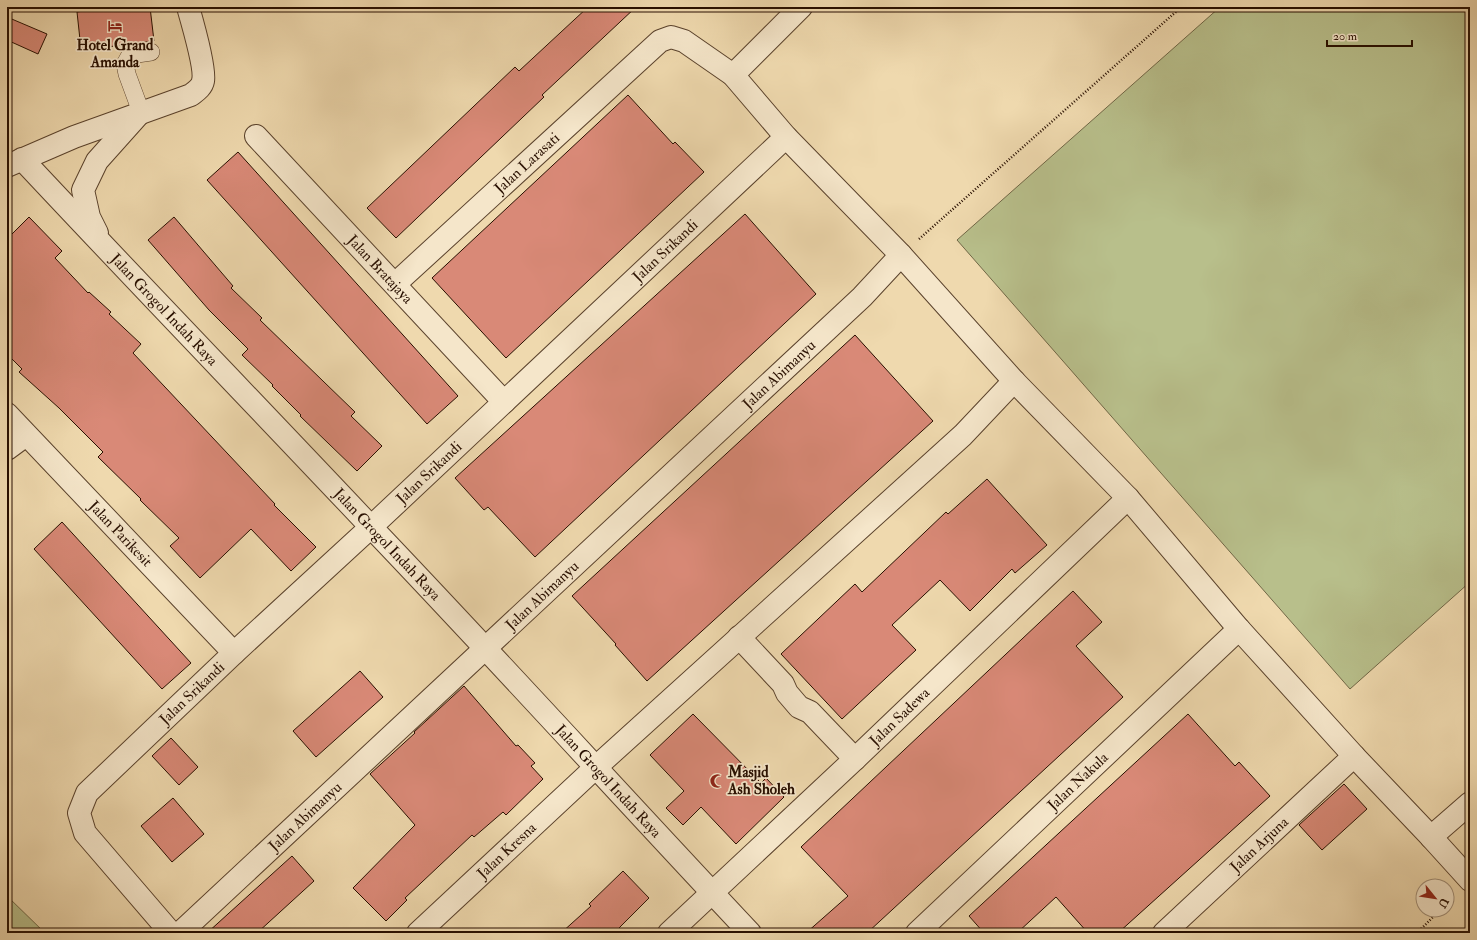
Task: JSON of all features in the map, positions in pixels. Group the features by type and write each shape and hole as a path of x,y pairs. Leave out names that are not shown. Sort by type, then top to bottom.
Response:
{"street":[{"path":"14,162 141,112 191,95 200,88 203,81 204,70 188,7"},
{"path":"801,7 733,75 786,137 901,255 1014,380 1128,498 1239,629 1354,756 1470,880"},
{"name":"Jalan Larasati","path":"394,284 660,41 671,37 684,41 733,75"},
{"path":"103,245 89,217 84,190 97,161 141,112"},
{"name":"Jalan Bratajaya","path":"256,136 504,402"},
{"name":"Jalan Srikandi","path":"171,933 85,833 79,813 87,793 234,653 786,137"},
{"name":"Jalan Grogol Indah Raya","path":"14,162 103,245 486,648 595,768 750,933"},
{"name":"Jalan Abimanyu","path":"180,933 862,297 901,255"},
{"name":"Jalan Kresna","path":"418,933 595,768 963,435 1014,380"},
{"name":"Jalan Parikesit","path":"7,414 234,653"},
{"path":"7,449 26,435"},
{"name":"Jalan Sadewa","path":"669,933 1128,498"},
{"name":"Jalan Nakula","path":"917,933 1239,629"},
{"path":"739,637 783,684 787,693 799,707 810,712 854,758"},
{"name":"Jalan Arjuna","path":"1164,933 1354,756"},
{"path":"1431,837 1470,803"}],"lane":[{"path":"141,112 125,64 130,55 151,52"}],"path":[{"path":"901,255 1178,10"},
{"path":"1417,933 1432,918"}],"green space":[{"path":"1220,7 1470,7 1470,582 1350,689 957,240"},
{"path":"7,896 45,933 7,933"}],"building":[{"name":"Hotel Grand Amanda","path":"112,7 150,7 154,41 81,49 77,12"},
{"path":"588,7 636,7 542,95 544,97 396,238 367,208 515,67 519,71"},
{"path":"7,17 47,34 38,54 7,40"},
{"path":"628,95 673,144 675,142 704,172 506,358 432,278"},
{"path":"238,152 458,396 427,424 207,180"},
{"path":"745,214 816,294 535,557 488,507 484,510 455,478"},
{"path":"29,217 62,251 55,258 88,293 89,292 111,312 109,314 141,344 133,353 275,504 274,505 316,547 291,571 251,529 200,578 170,546 179,538 98,457 103,452 59,408 19,372 22,369 7,354 7,239"},
{"path":"174,217 233,286 231,288 262,318 260,320 355,412 351,416 382,446 357,471 300,416 301,415 272,386 273,385 242,355 248,349 209,310 148,240"},
{"path":"855,335 933,421 647,681 615,645 616,644 572,596"},
{"path":"987,479 1047,545 1015,573 1012,569 970,611 940,580 892,625 916,650 842,719 781,654 855,584 862,592 946,512 948,514"},
{"path":"62,522 191,663 162,689 34,549"},
{"path":"1073,591 1102,622 1076,646 1123,697 867,933 806,933 848,896 801,847"},
{"path":"360,671 383,697 316,757 293,731"},
{"path":"464,686 516,746 518,745 535,763 531,766 543,779 506,815 503,812 474,837 472,835 405,898 407,900 386,921 353,888 415,825 370,774"},
{"name":"Masjid Ash Sholeh","path":"693,714 761,783 766,778 784,797 736,844 701,807 683,825 666,808 684,791 650,755"},
{"path":"1188,714 1235,766 1239,762 1270,796 1118,933 1088,933 1056,897 1017,933 984,933 969,916"},
{"path":"171,738 198,767 179,785 152,756"},
{"path":"1344,784 1367,809 1322,850 1299,825"},
{"path":"173,798 204,834 172,862 141,826"},
{"path":"292,856 314,881 257,933 207,933"},
{"path":"623,871 649,898 614,933 561,933 591,906 589,904"}],"place":[{"name":"Hotel Grand Amanda","path":"115,26"},
{"name":"Masjid Ash Sholeh","path":"717,781"}]}
